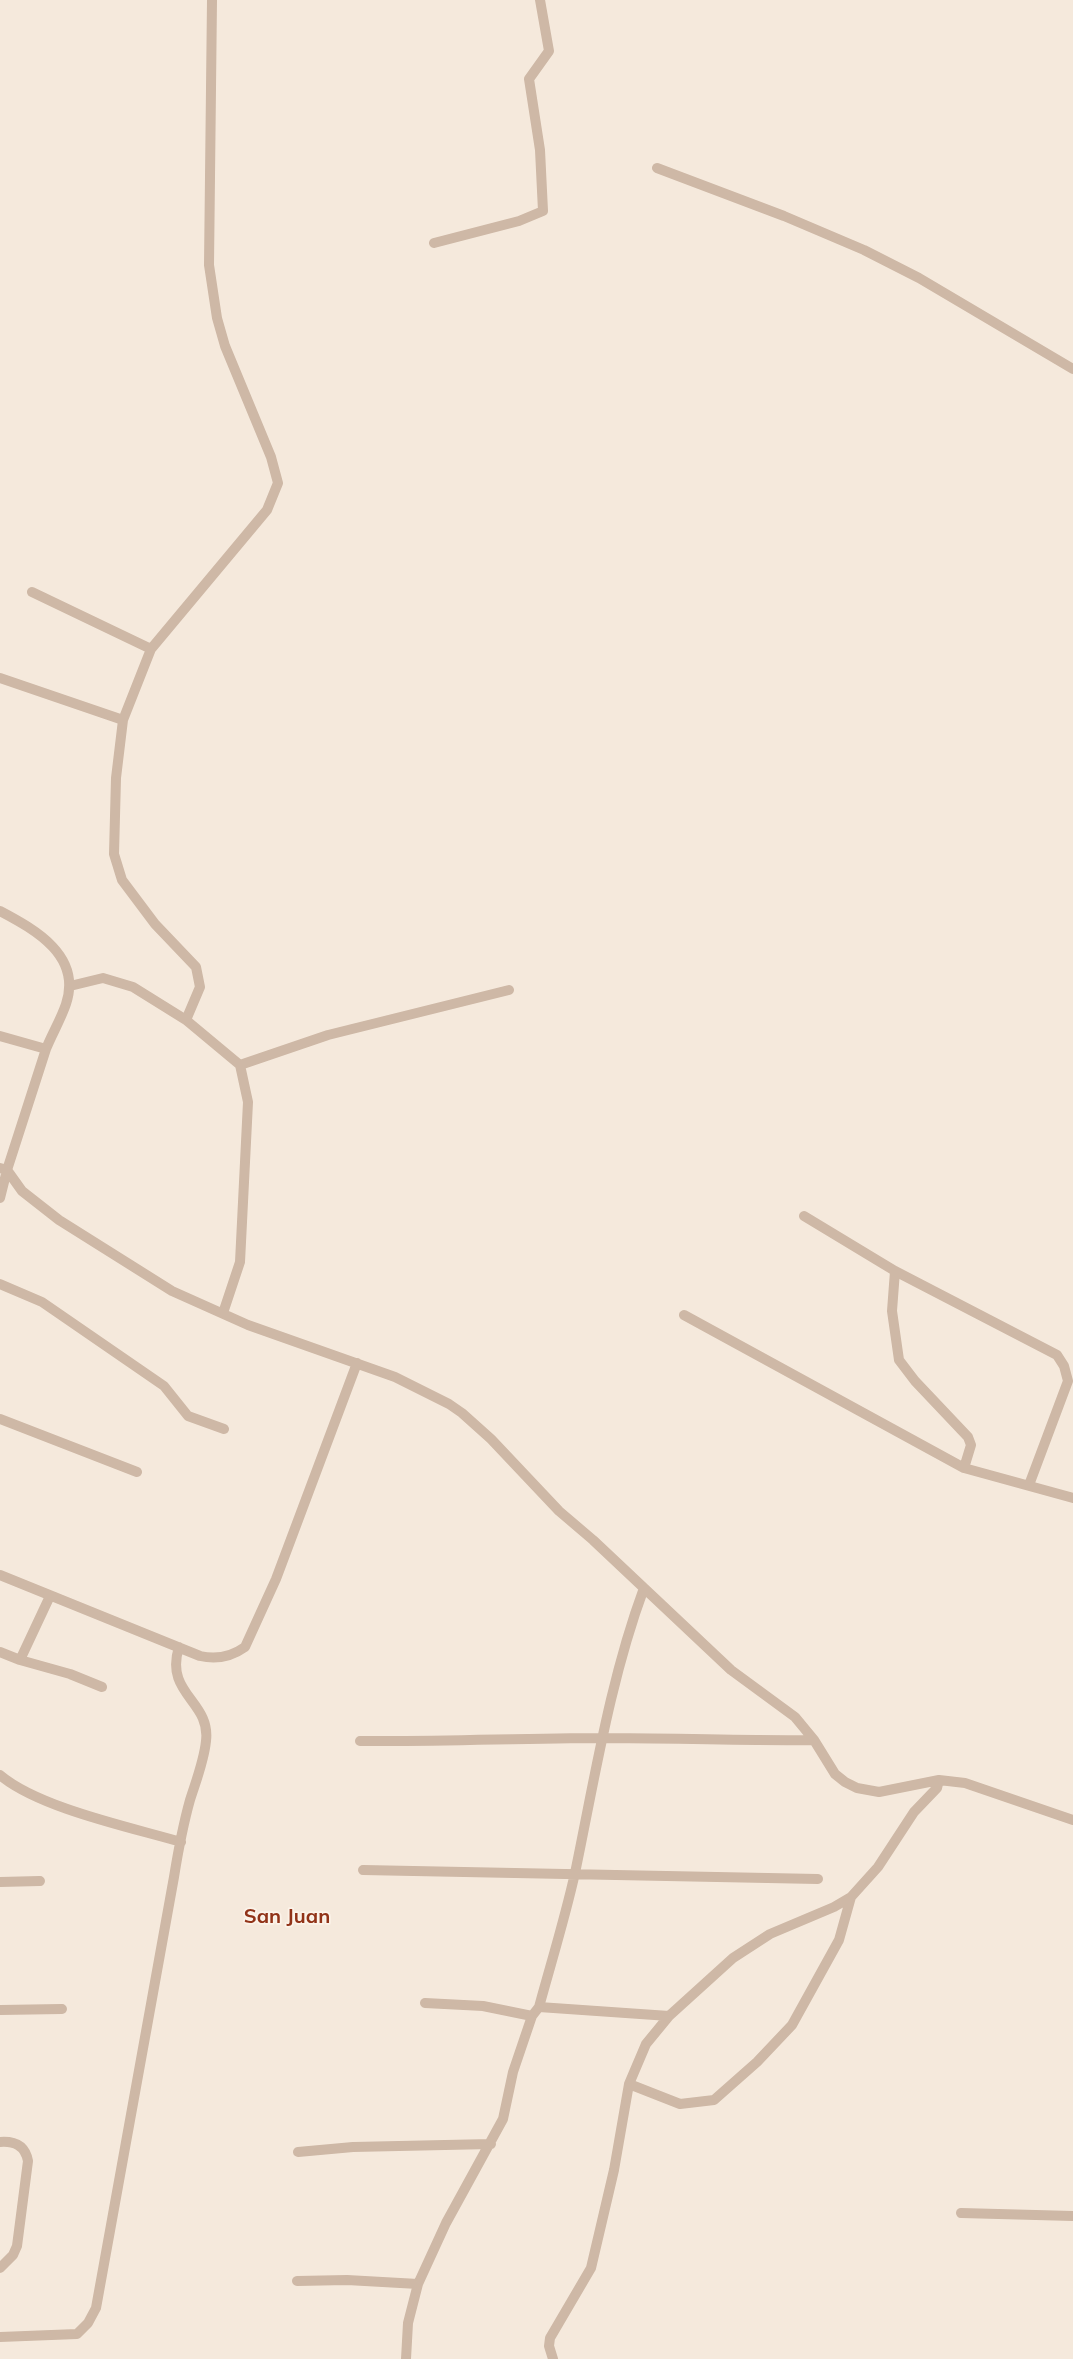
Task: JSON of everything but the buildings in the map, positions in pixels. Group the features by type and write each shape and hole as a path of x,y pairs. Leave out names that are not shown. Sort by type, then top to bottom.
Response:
{"street":[{"path":"186,1020 200,987 196,967 150,918 122,880 114,854 116,778 123,720 151,649 267,510 278,483 271,457 225,346 211,284 207,240 212,0"},
{"path":"434,243 519,221 543,211 540,150 529,79 549,51 540,0"},
{"path":"658,168 784,216 871,254 919,278 1073,369"},
{"path":"32,592 151,649"},
{"path":"0,678 123,720"},
{"path":"0,911 23,923 52,945 69,971 70,986 66,1004 46,1049 3,1169 0,1198"},
{"path":"70,986 103,978 133,987 186,1020 240,1065 248,1102 240,1262 223,1313"},
{"path":"240,1065 328,1035 509,990"},
{"path":"0,1036 46,1049"},
{"path":"3,1169 22,1191 59,1220 172,1291 248,1325 395,1377 449,1404 462,1413 491,1440 559,1512 644,1588 731,1670 795,1717 814,1740 835,1774 857,1788 879,1792 939,1780 976,1786 1073,1820"},
{"path":"804,1216 895,1271 1057,1355 1064,1366 1068,1381 1028,1486"},
{"path":"895,1271 892,1311 899,1360 915,1381 968,1437 971,1445 964,1468"},
{"path":"0,1284 42,1302 164,1386 188,1416 224,1429"},
{"path":"684,1315 964,1468 1073,1498"},
{"path":"0,1575 200,1656 219,1658 232,1655 245,1648 276,1580 357,1363"},
{"path":"0,1418 137,1472"},
{"path":"406,2359 408,2323 418,2284 446,2223 491,2144 503,2119 513,2072 532,2016 539,2007 574,1875 602,1738 628,1631 644,1588"},
{"path":"20,1660 50,1596"},
{"path":"0,2337 77,2334 88,2323 96,2308 181,1842 204,1751 207,1732 200,1712 179,1683 176,1664 179,1648"},
{"path":"0,1652 20,1660 70,1674 102,1688"},
{"path":"360,1741 424,1742 602,1738 745,1741 814,1740"},
{"path":"0,1775 22,1790 70,1809 181,1842"},
{"path":"553,2359 549,2346 550,2338 591,2268 614,2170 629,2084 646,2044 669,2016 715,1972 751,1946 770,1934 834,1907 851,1897 878,1867 914,1812 937,1788 939,1780"},
{"path":"363,1870 574,1875 818,1878"},
{"path":"0,1882 40,1881"},
{"path":"629,2084 680,2104 714,2100 757,2062 792,2025 839,1940 851,1897"},
{"path":"426,2003 483,2006 532,2016"},
{"path":"539,2007 669,2016"},
{"path":"0,2010 62,2008"},
{"path":"0,2142 19,2145 24,2149 28,2161 17,2246 13,2255 0,2268"},
{"path":"298,2152 353,2147 491,2144"},
{"path":"961,2213 1073,2216"},
{"path":"297,2281 348,2280 418,2284"}],"district":[{"name":"San Juan","path":"287,1917"}]}
